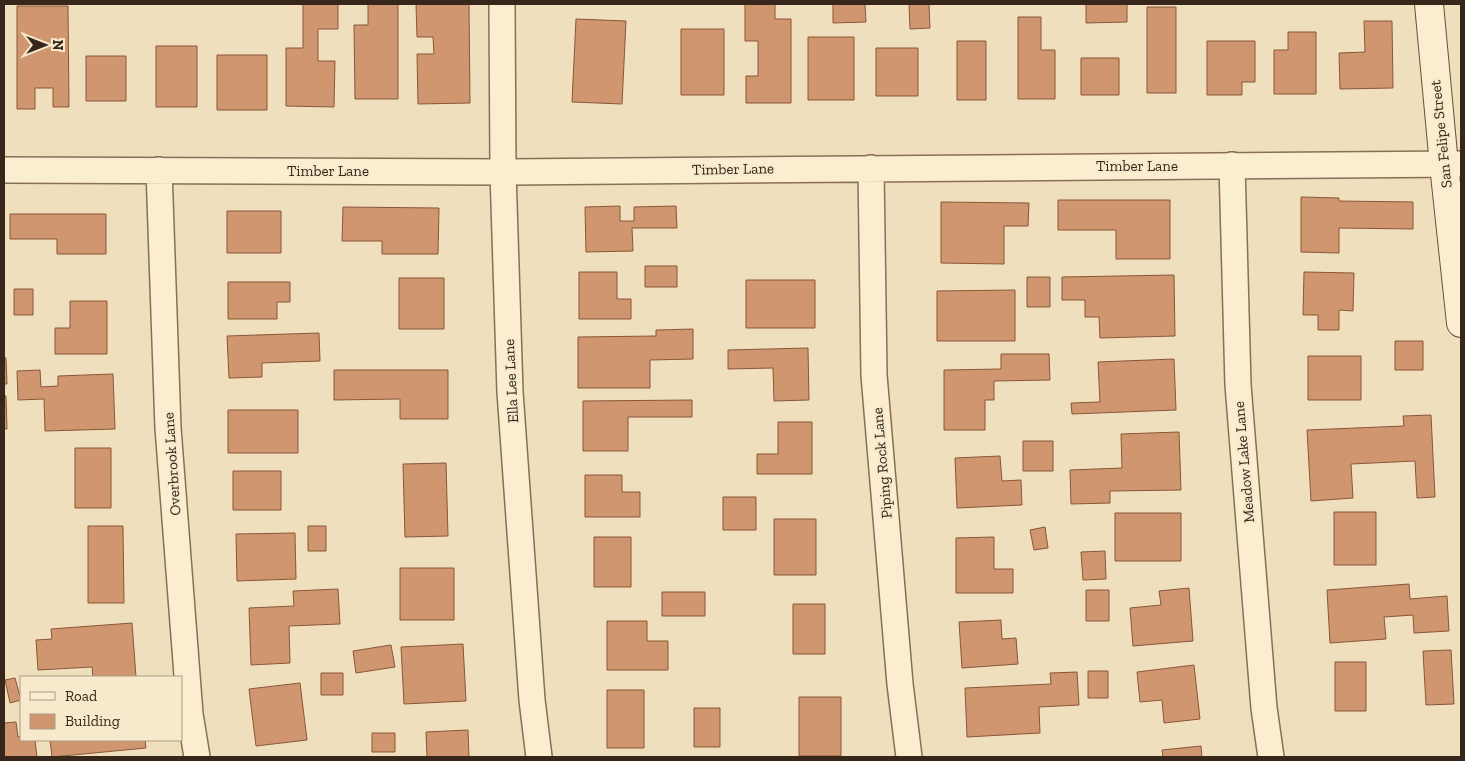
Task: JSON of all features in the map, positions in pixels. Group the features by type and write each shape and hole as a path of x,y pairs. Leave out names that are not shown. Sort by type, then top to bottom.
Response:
{"main road":[{"name":"San Felipe Street","path":"1428,4 1452,164 1461,323"}],"street":[{"name":"Ella Lee Lane","path":"502,4 503,172 510,392 532,700 539,757"},
{"name":"Timber Lane","path":"4,170 503,172 1452,164"},
{"name":"Meadow Lake Lane","path":"1232,165 1238,385 1264,708 1271,757"},
{"name":"Piping Rock Lane","path":"871,168 874,375 900,684 909,757"},
{"name":"Overbrook Lane","path":"159,170 168,428 190,704 197,757"}],"building":[{"path":"303,4 338,4 338,29 318,29 318,61 335,61 334,107 286,106 286,48 303,48"},
{"path":"368,4 398,4 398,99 355,99 354,25 368,25"},
{"path":"416,4 469,4 470,103 418,104 417,54 434,54 433,37 417,37"},
{"path":"745,4 775,4 775,19 791,19 791,103 746,103 746,76 758,76 758,41 745,41"},
{"path":"833,4 865,4 866,22 833,23"},
{"path":"909,4 929,4 930,28 910,29"},
{"path":"1086,4 1127,4 1127,22 1086,23"},
{"path":"17,6 68,6 69,107 53,107 53,88 35,88 35,109 17,109"},
{"path":"1147,7 1176,7 1176,93 1147,93"},
{"path":"1018,17 1041,17 1041,50 1055,50 1055,99 1018,99"},
{"path":"576,19 626,21 622,104 572,102"},
{"path":"1364,21 1392,21 1393,88 1340,89 1339,53 1365,52"},
{"path":"681,29 724,29 724,95 681,95"},
{"path":"1288,32 1316,32 1316,94 1274,94 1274,50 1288,50"},
{"path":"808,37 854,37 854,100 808,100"},
{"path":"957,41 986,41 986,100 957,100"},
{"path":"1207,41 1255,41 1255,82 1242,82 1242,95 1207,95"},
{"path":"156,46 197,46 197,107 156,107"},
{"path":"876,48 918,48 918,96 876,96"},
{"path":"217,55 267,55 267,110 217,110"},
{"path":"86,56 126,56 126,101 86,101"},
{"path":"1081,58 1119,58 1119,95 1081,95"},
{"path":"1301,197 1339,198 1339,201 1413,202 1413,229 1339,228 1339,253 1301,252"},
{"path":"1058,200 1170,200 1170,259 1116,259 1116,230 1058,230"},
{"path":"941,202 1029,203 1028,226 1004,226 1004,264 941,263"},
{"path":"620,206 620,221 634,221 634,207 676,206 677,228 632,228 633,251 586,252 585,207"},
{"path":"343,207 439,208 438,254 382,254 382,241 342,241"},
{"path":"227,211 281,211 281,253 227,253"},
{"path":"10,214 106,214 106,254 57,254 57,239 10,239"},
{"path":"645,266 677,266 677,287 645,287"},
{"path":"579,272 617,272 617,299 631,299 631,319 579,319"},
{"path":"1304,272 1354,273 1353,311 1339,310 1339,330 1318,330 1318,315 1303,315"},
{"path":"1174,275 1175,336 1100,338 1099,317 1085,317 1085,300 1062,300 1062,277"},
{"path":"1027,277 1050,277 1050,307 1027,307"},
{"path":"399,278 444,278 444,329 399,329"},
{"path":"746,280 815,280 815,328 746,328"},
{"path":"228,282 290,282 290,302 277,302 277,319 228,319"},
{"path":"14,289 33,289 33,315 14,315"},
{"path":"1015,290 1015,341 937,341 937,291"},
{"path":"70,301 107,301 107,354 55,354 55,328 70,328"},
{"path":"693,329 693,359 650,360 650,388 578,388 578,337 656,336 656,330"},
{"path":"319,333 320,361 262,363 262,377 229,378 227,336"},
{"path":"1395,341 1423,341 1423,370 1395,370"},
{"path":"808,348 809,400 774,401 773,368 728,369 728,350"},
{"path":"1001,354 1049,354 1050,380 994,381 994,400 985,400 985,430 944,430 944,370 1001,369"},
{"path":"1308,356 1361,356 1361,400 1308,400"},
{"path":"4,358 6,358 7,384 4,384"},
{"path":"1174,359 1176,410 1072,414 1071,403 1100,402 1098,362"},
{"path":"40,370 41,387 58,386 58,376 113,374 115,429 45,431 44,399 18,400 17,371"},
{"path":"334,370 448,370 448,419 400,419 400,399 334,400"},
{"path":"4,396 6,396 7,429 4,429"},
{"path":"692,400 692,417 628,417 628,451 583,451 583,401"},
{"path":"228,410 298,410 298,453 228,453"},
{"path":"1431,415 1435,497 1417,498 1415,461 1351,464 1353,498 1311,501 1307,430 1404,426 1403,416"},
{"path":"778,422 812,422 812,474 757,474 757,454 778,454"},
{"path":"1179,432 1181,490 1110,491 1110,503 1071,504 1070,470 1122,468 1121,434"},
{"path":"1023,441 1053,441 1053,471 1023,471"},
{"path":"75,448 111,448 111,508 75,508"},
{"path":"1000,456 1002,481 1021,480 1022,505 957,508 955,458"},
{"path":"446,463 448,536 405,537 403,464"},
{"path":"233,471 281,471 281,510 233,510"},
{"path":"585,475 622,475 622,492 640,492 640,517 585,517"},
{"path":"723,497 756,497 756,530 723,530"},
{"path":"1334,512 1376,512 1376,565 1334,565"},
{"path":"1115,513 1181,513 1181,561 1115,561"},
{"path":"774,519 816,519 816,575 774,575"},
{"path":"88,526 123,526 124,603 88,603"},
{"path":"308,526 326,526 326,551 308,551"},
{"path":"1045,527 1048,548 1034,550 1030,530"},
{"path":"295,533 296,579 237,581 236,534"},
{"path":"594,537 631,537 631,587 594,587"},
{"path":"994,537 994,569 1013,569 1013,593 956,593 956,538"},
{"path":"1105,551 1106,579 1083,580 1081,552"},
{"path":"400,568 454,568 454,620 400,620"},
{"path":"1409,584 1410,599 1447,596 1449,631 1414,633 1413,615 1384,617 1386,639 1330,643 1327,590"},
{"path":"1189,588 1193,641 1133,646 1130,608 1161,605 1159,591"},
{"path":"338,589 340,624 289,626 290,663 251,665 249,608 294,606 293,591"},
{"path":"1086,590 1109,590 1109,621 1086,621"},
{"path":"662,592 705,592 705,616 662,616"},
{"path":"793,604 825,604 825,654 793,654"},
{"path":"1001,620 1002,639 1016,638 1018,664 962,668 959,622"},
{"path":"607,621 647,621 647,641 668,641 668,670 607,670"},
{"path":"132,623 136,676 93,676 92,667 38,670 36,640 52,639 51,629"},
{"path":"463,644 466,701 404,704 401,647"},
{"path":"391,645 395,667 356,673 353,651"},
{"path":"1451,650 1454,704 1426,705 1423,651"},
{"path":"1335,662 1366,662 1366,711 1335,711"},
{"path":"1194,665 1200,719 1164,723 1162,700 1140,702 1137,672"},
{"path":"1088,671 1108,671 1108,698 1088,698"},
{"path":"1077,672 1079,705 1039,707 1040,733 967,737 965,688 1051,684 1050,673"},
{"path":"321,673 343,673 343,695 321,695"},
{"path":"15,678 20,700 10,703 5,680"},
{"path":"300,683 307,740 256,746 249,689"},
{"path":"607,690 644,690 644,748 607,748"},
{"path":"799,697 841,697 841,756 799,756"},
{"path":"694,708 720,708 720,747 694,747"},
{"path":"16,722 20,741 35,741 37,757 4,757 4,723"},
{"path":"468,730 469,757 427,757 426,732"},
{"path":"372,733 395,733 395,752 372,752"},
{"path":"50,741 145,741 146,748 52,757"},
{"path":"1201,746 1202,757 1163,757 1162,750"}]}
